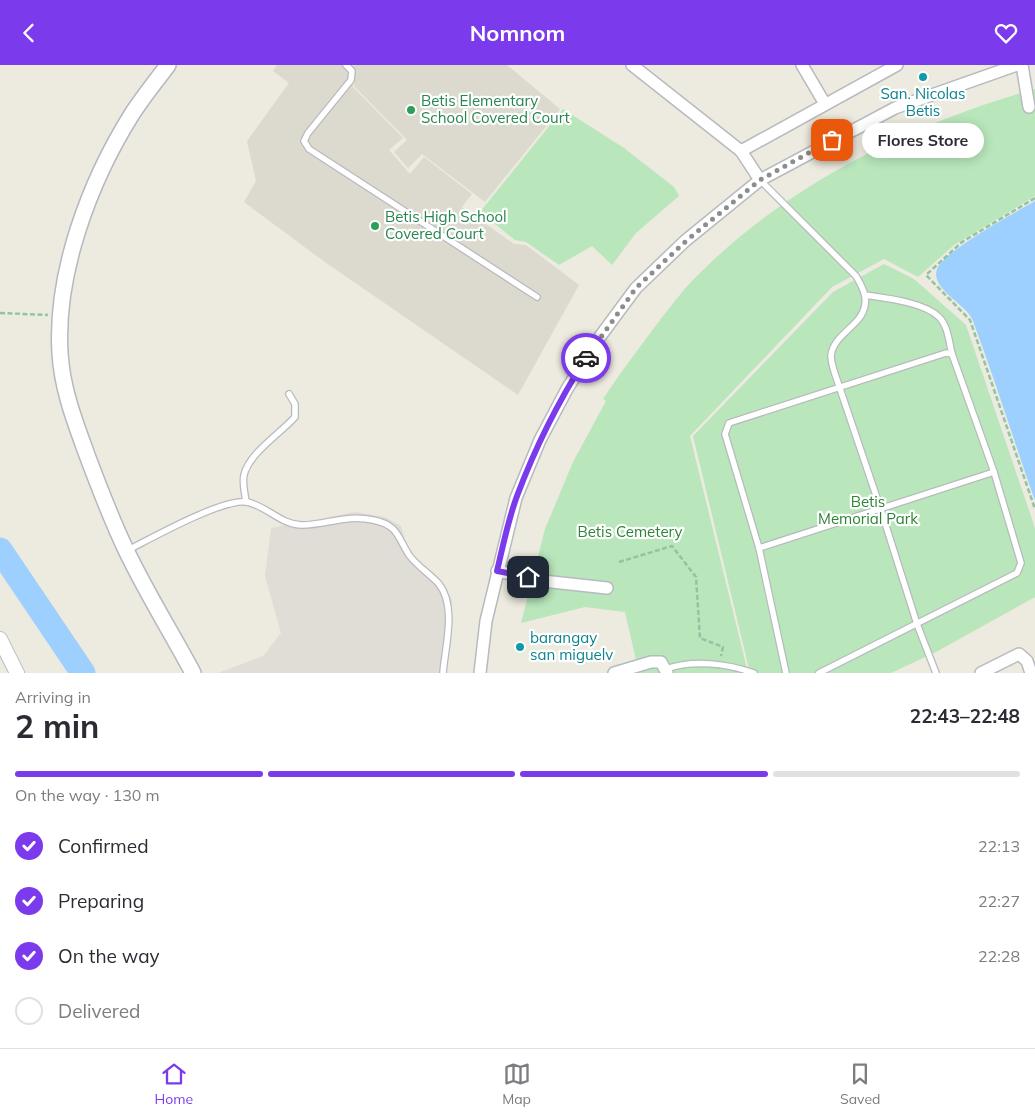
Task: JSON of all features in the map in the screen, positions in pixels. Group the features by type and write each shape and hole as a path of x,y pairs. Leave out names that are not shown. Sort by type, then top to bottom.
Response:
{"main road":[{"path":"168,65 132,114 87,200 73,247 60,316 60,354 68,406 126,551 193,673"}],"street":[{"path":"632,65 740,151 760,180"},
{"path":"802,65 825,104"},
{"path":"740,151 898,65"},
{"path":"480,673 486,621 516,498 540,440 567,389 598,339 636,288 686,241 760,180 895,108 1017,65"},
{"path":"1022,65 1029,107"},
{"path":"497,571 543,581 607,587"},
{"path":"0,639 17,673"},
{"path":"981,673 1019,654 1027,661 1031,673"},
{"path":"614,673 651,662 661,662 667,671"}],"lane":[{"path":"346,65 352,71 351,80 308,133 304,141 309,149 537,297"},
{"path":"760,180 856,276 865,295 865,305 861,315 836,343 831,355 838,388 880,507 917,624 936,673"},
{"path":"819,673 1017,573 1021,563 994,472 952,354 946,330 940,318 934,313 911,304 865,295"},
{"path":"786,673 759,548 725,434 726,427 729,423 946,353 952,354"},
{"path":"246,502 243,484 244,473 274,435 295,417 295,404 290,394"},
{"path":"759,548 880,507 994,472"},
{"path":"126,551 226,503 246,502 268,510 284,521 301,525 338,518 357,518 386,523 396,530 410,556 440,585 445,596 448,608 443,673"},
{"path":"667,671 679,665 718,665 734,666 754,673"}],"path":[{"path":"1035,198 962,242 926,275 970,320 1035,509"},
{"path":"0,313 60,316"},
{"path":"619,562 672,546 696,577 700,638 723,647 718,665"}],"shaded area":[{"path":"277,65 352,65 354,67 353,87 403,138 389,150 410,174 424,157 472,194 462,207 514,244 526,245 579,285 518,395 322,260 244,202 256,181 247,141 289,83 273,71"},
{"path":"354,65 507,65 560,109 485,202 422,154 408,168 394,152 407,140 354,86"},
{"path":"355,512 385,517 401,526 409,553 435,575 452,599 446,673 218,673 263,656 281,633 265,576 271,528"}],"green space":[{"name":"Betis Cemetery","path":"1035,89 1035,196 954,245 918,277 884,259 832,287 690,436 748,673 639,673 625,612 585,607 521,623 545,529 573,462 606,401 603,399 663,316 692,281 733,243 771,212 812,185 854,161 898,139 943,120"},
{"path":"563,109 624,148 674,187 679,196 636,233 612,265 592,246 559,265 526,242 515,240 480,212"},
{"name":"Betis Memorial Park","path":"884,264 914,279 966,325 1035,528 1035,597 936,652 891,673 750,673 693,436 833,292"}],"water":[{"path":"1035,201 1035,501 973,321 963,308 943,289 936,275 938,267 944,259 954,251"}],"waterway":[{"path":"0,550 83,673"}],"way so far":[{"path":"586,358 636,288 686,241 760,180 832,140"}],"place":[{"name":"San. Nicolas Betis","path":"923,77"},
{"name":"Betis Elementary School Covered Court","path":"411,110"},
{"name":"Flores Store","path":"832,140"},
{"name":"Betis High School Covered Court","path":"375,226"},
{"name":"barangay san miguelv","path":"520,647"}],"route":[{"path":"528,577 497,571 512,513 516,498 540,440 586,358"}]}
